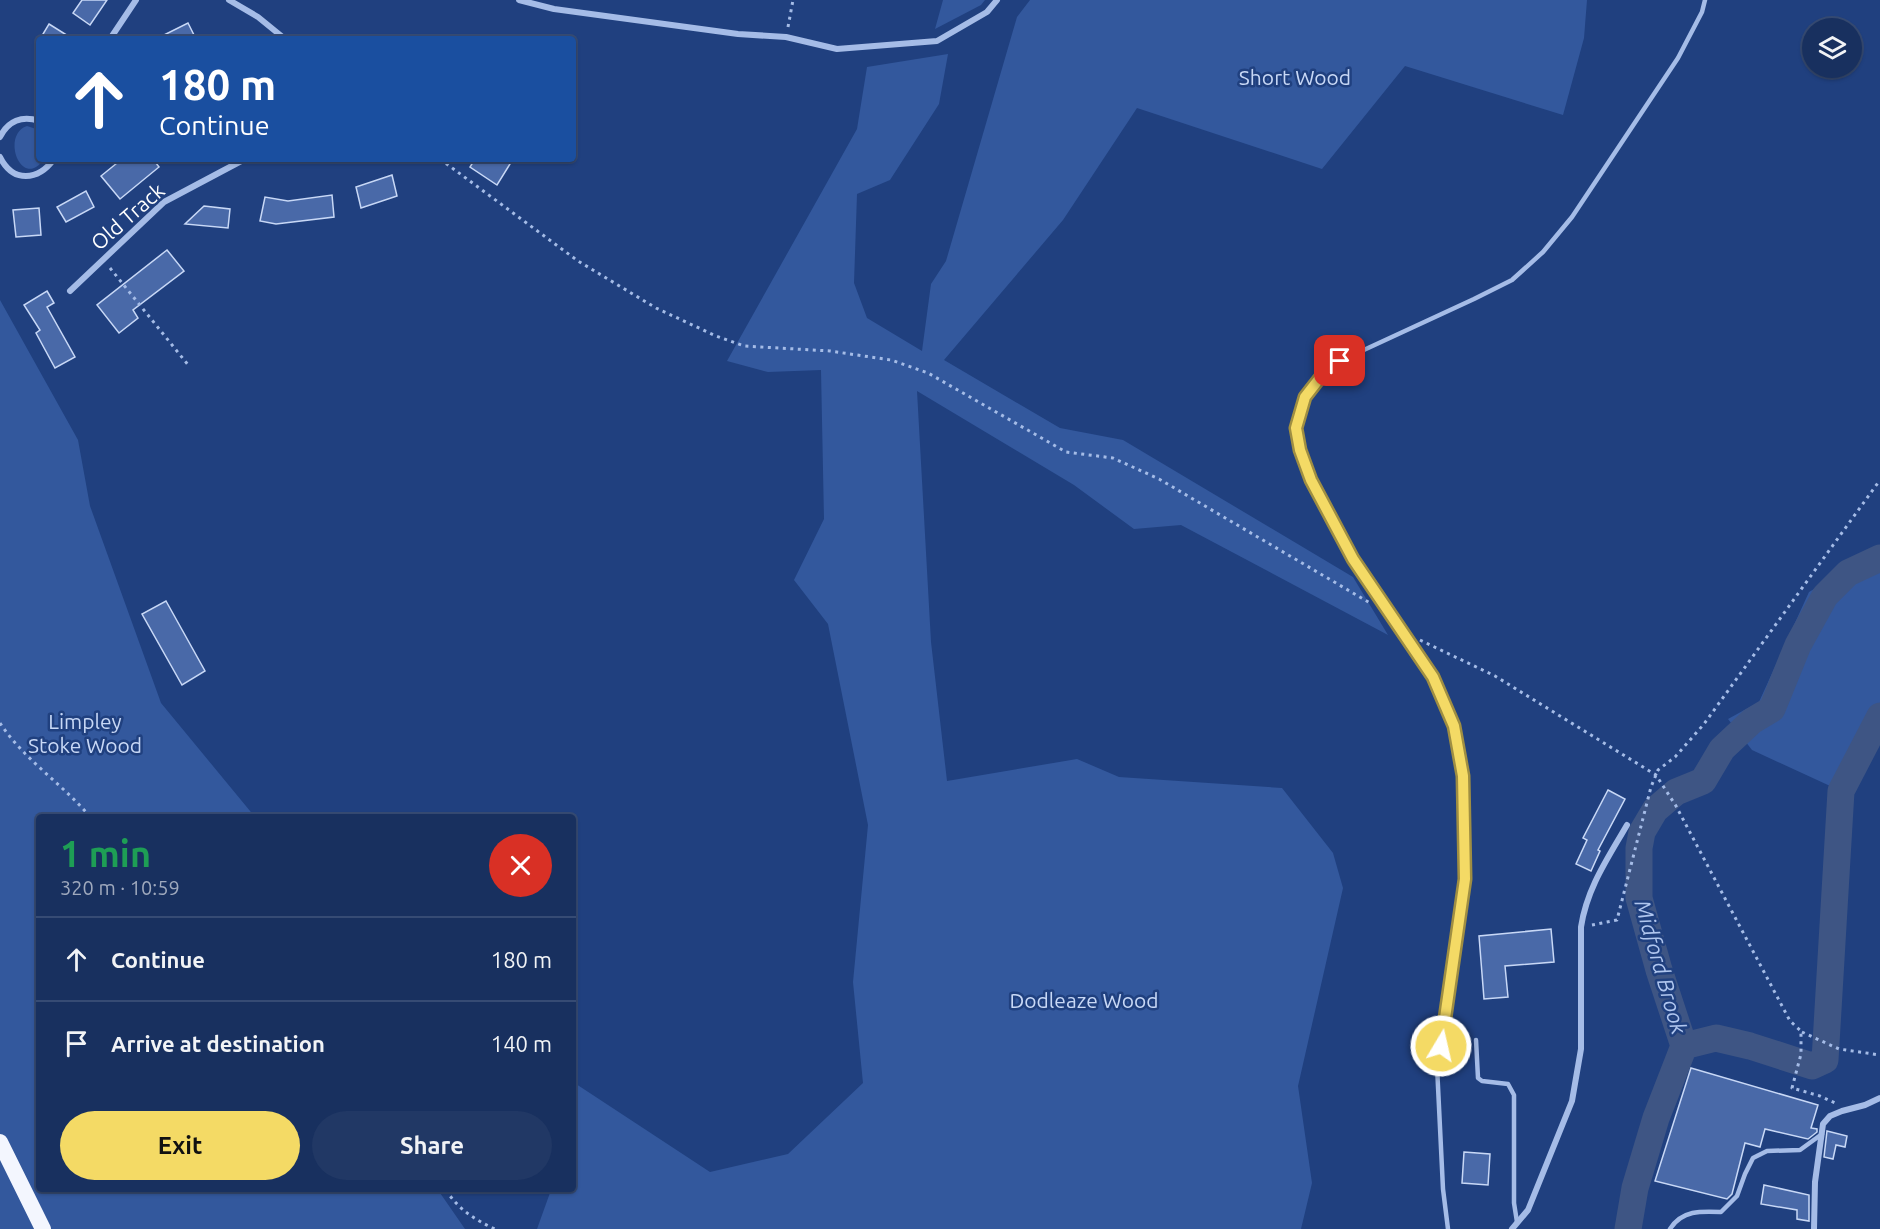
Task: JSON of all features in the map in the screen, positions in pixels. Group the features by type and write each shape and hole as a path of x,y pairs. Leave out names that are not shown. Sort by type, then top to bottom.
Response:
{"highway":[{"path":"0,1142 42,1229"}],"street":[{"path":"113,36 136,0"},
{"path":"229,0 258,17 281,36"},
{"path":"519,0 554,9 738,34 786,37 837,49 937,40 987,12 997,0"},
{"path":"0,137 8,125 17,120 27,118 36,120"},
{"path":"0,157 6,167 18,175 28,176 38,174 52,162"},
{"name":"Old Track","path":"70,291 164,202 239,162"},
{"path":"1512,1229 1528,1210 1572,1101 1581,1049 1581,927 1590,890 1627,825"},
{"path":"1814,1229 1815,1182 1823,1124 1830,1116 1842,1110 1865,1105 1880,1098"}],"lane":[{"path":"1448,1229 1443,1189 1437,1066 1465,879 1463,776 1454,726 1433,677 1353,559 1311,480 1300,450 1296,428 1305,397 1323,374 1340,361 1512,280 1543,252 1572,217 1678,58 1706,0"},
{"path":"1476,1040 1478,1078 1494,1084 1508,1084 1514,1095 1514,1203 1517,1222"},
{"path":"1670,1229 1675,1222 1695,1211 1721,1212 1737,1196 1753,1158 1767,1151 1800,1150 1822,1134"}],"path":[{"path":"786,37 793,0"},
{"path":"444,162 578,261 656,308 716,336 744,346 830,351 891,360 928,373 1066,452 1113,458 1159,479 1371,603 1381,602"},
{"path":"104,259 189,366"},
{"path":"1581,927 1617,920 1656,775 1704,724 1880,480"},
{"path":"1409,642 1420,640 1495,676 1656,775 1676,806 1790,1021 1809,1037 1839,1049 1880,1055"},
{"path":"0,723 10,739 77,801 88,814"},
{"path":"1801,1031 1801,1054 1792,1088 1820,1096 1837,1104 1842,1110"},
{"path":"448,1192 461,1209 495,1229"}],"green space":[{"path":"943,0 985,0 981,5 935,29"},
{"name":"Dodleaze Wood","path":"1030,0 1587,0 1584,38 1563,115 1405,66 1322,169 1137,108 1063,220 944,360 1060,428 1123,440 1353,577 1388,635 1181,525 1134,529 1074,485 917,391 931,642 947,781 1077,759 1119,777 1282,788 1333,853 1343,888 1298,1086 1312,1183 1301,1229 537,1229 550,1192 576,1192 576,1084 710,1172 788,1154 863,1083 853,982 868,825 828,624 794,580 824,519 821,370 768,372 727,361 857,129 867,67 948,54 939,104 890,180 857,194 854,283 867,318 922,351 931,284 946,261 1017,17"},
{"path":"27,126 36,129 36,162 41,162 36,167 28,169 17,158 15,139 19,131"},
{"name":"Limpley Stoke Wood","path":"0,300 78,440 90,506 161,703 253,814 36,814 36,1192 439,1192 465,1229 0,1229"},
{"path":"1880,563 1880,716 1841,791 1752,750 1728,719 1759,702 1809,592 1857,564"}],"building":[{"path":"82,0 107,0 90,25 73,13"},
{"path":"188,23 194,36 162,36"},
{"path":"49,24 68,36 42,36"},
{"path":"118,162 155,162 159,167 120,199 101,176"},
{"path":"473,162 507,162 510,164 497,185 470,167"},
{"path":"392,175 397,196 361,208 356,187"},
{"path":"86,191 94,207 66,222 57,207"},
{"path":"332,195 334,217 276,224 260,221 265,197 288,201"},
{"path":"204,206 230,209 228,228 185,224"},
{"path":"39,208 41,235 16,237 13,210"},
{"path":"167,250 184,271 133,310 138,318 119,333 97,305"},
{"path":"47,291 54,303 47,307 75,357 55,368 36,333 40,330 24,305"},
{"path":"166,601 205,671 182,685 142,614"},
{"path":"1608,790 1625,799 1598,850 1600,851 1591,871 1576,864 1587,840 1583,838"},
{"path":"1551,929 1554,962 1505,966 1508,997 1484,999 1479,936"},
{"path":"1691,1068 1818,1105 1811,1128 1817,1129 1817,1132 1808,1139 1765,1129 1760,1147 1745,1143 1732,1194 1727,1199 1655,1181"},
{"path":"1827,1131 1847,1136 1845,1147 1836,1145 1833,1159 1824,1157"},
{"path":"1464,1152 1490,1154 1488,1185 1462,1183"},
{"path":"1764,1185 1809,1195 1809,1221 1797,1219 1797,1210 1761,1204"}],"waterway":[{"name":"Midford Brook","path":"1628,1229 1635,1188 1656,1118 1684,1046 1659,970 1639,898 1639,848 1642,832 1655,810 1676,792 1703,781 1722,749 1752,721 1772,709 1798,645 1825,596 1848,573 1880,558"},
{"name":"Midford Brook","path":"1684,1046 1716,1038 1750,1046 1812,1066 1825,1060 1841,791 1880,716"}],"route":[{"path":"1340,361 1323,374 1305,397 1296,428 1300,450 1311,480 1353,559 1433,677 1454,726 1463,776 1465,879 1441,1046"}],"park label":[{"name":"Short Wood","path":"1295,78"}]}
